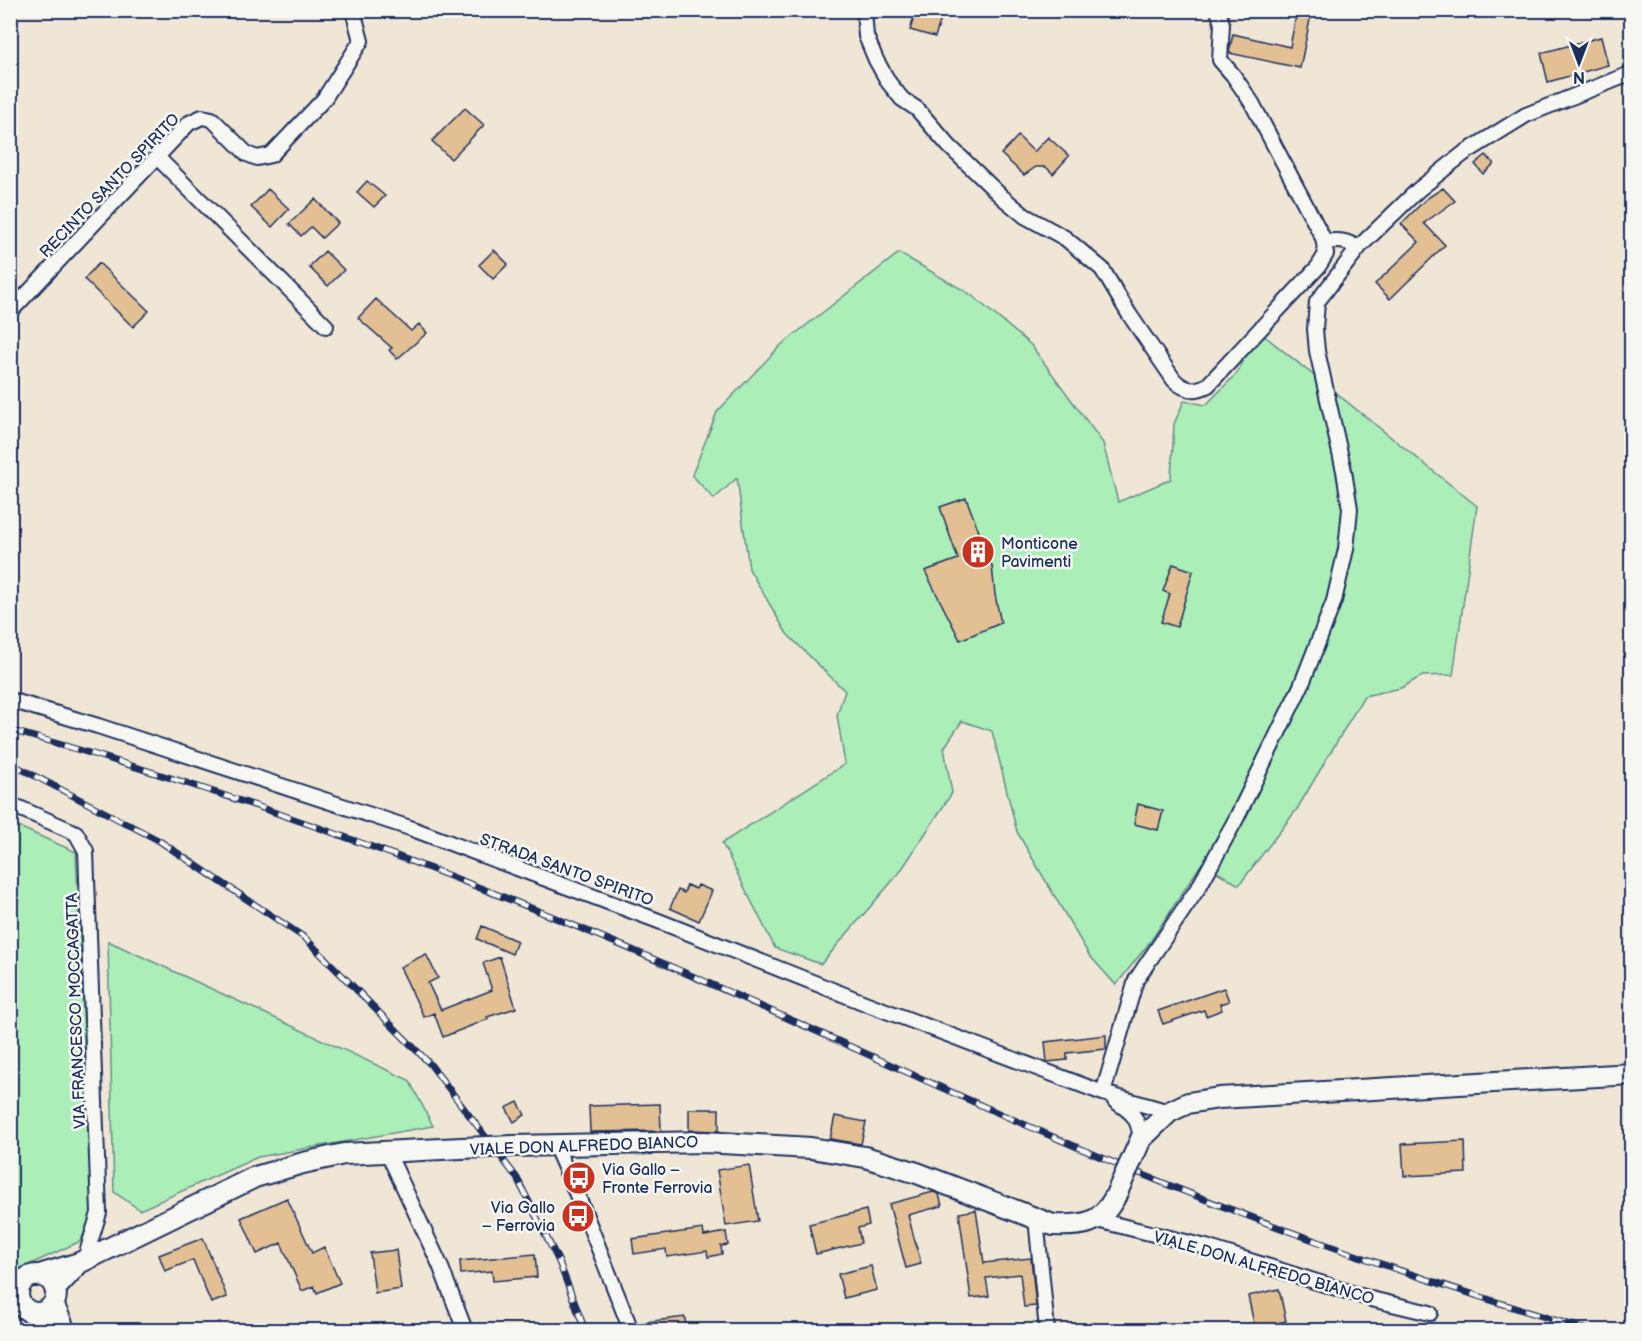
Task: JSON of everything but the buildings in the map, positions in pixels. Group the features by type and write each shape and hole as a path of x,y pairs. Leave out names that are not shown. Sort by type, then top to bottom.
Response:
{"street":[{"name":"RECINTO SANTO SPIRITO","path":"10,312 189,123 202,117 212,119 247,154 258,158 271,155 324,99 361,41 353,10"},
{"path":"864,10 866,36 876,60 889,83 902,99 917,109 943,139 1002,197 1025,216 1065,238 1102,269 1174,380 1185,389 1198,390 1208,385 1318,267 1326,254 1324,242 1252,103 1220,60 1222,24 1218,10"},
{"path":"1103,1093 1136,980 1200,885 1236,819 1301,686 1334,601 1346,549 1350,510 1344,471 1317,351 1315,320 1317,302 1358,249 1418,190 1463,154 1526,115 1632,73"},
{"path":"157,157 326,326"},
{"path":"1324,242 1343,241 1353,244 1358,249"},
{"name":"STRADA SANTO SPIRITO","path":"10,700 98,726 410,828 656,920 865,1003 1103,1093 1174,1110"},
{"name":"VIA FRANCESCO MOCCAGATTA","path":"10,804 76,833 86,851 99,1213 82,1261"},
{"path":"1097,1220 1108,1209 1115,1197 1141,1139 1174,1110 1188,1103 1219,1098 1632,1074"},
{"name":"STRADA SANTO SPIRITO","path":"1103,1093 1129,1110 1138,1120 1141,1139"},
{"name":"VIALE DON ALFREDO BIANCO","path":"23,1284 82,1261 255,1177 344,1154 514,1146 704,1142 832,1152 865,1157 917,1173 1053,1225 1074,1226 1097,1220 1206,1248 1371,1299 1430,1313"},
{"path":"555,1145 587,1216 631,1330"},
{"path":"387,1151 440,1265 465,1330"},
{"path":"1036,1218 1047,1330"},
{"name":"VIALE DON ALFREDO BIANCO","path":"37,1304 82,1261"},
{"path":"37,1304 48,1279 23,1284 18,1292 21,1304 37,1304 69,1327"}],"green space":[{"path":"899,253 970,294 1031,345 1103,443 1118,502 1171,479 1174,424 1184,401 1206,405 1238,372 1246,351 1262,334 1477,506 1453,675 1422,676 1401,688 1364,696 1297,809 1239,885 1202,863 1150,942 1116,985 1089,955 1017,832 992,731 962,721 944,748 952,793 900,872 821,964 775,948 722,843 845,764 837,715 845,691 787,634 749,569 737,478 714,499 692,475 717,412 781,345"},
{"path":"10,823 76,852 92,1212 81,1241 11,1273"},
{"path":"108,941 409,1080 433,1126 258,1157 140,1210 114,1192"}],"railway":[{"path":"10,730 227,796 440,872 654,959 1022,1123 1171,1186 1378,1263 1588,1330"},
{"path":"10,763 158,840 305,938 430,1064 517,1178 559,1262 585,1330"}],"place":[{"name":"Monticone Pavimenti","path":"978,552"},
{"name":"Via Gallo – Fronte Ferrovia","path":"579,1178"},
{"name":"Via Gallo – Ferrovia","path":"578,1216"}]}
